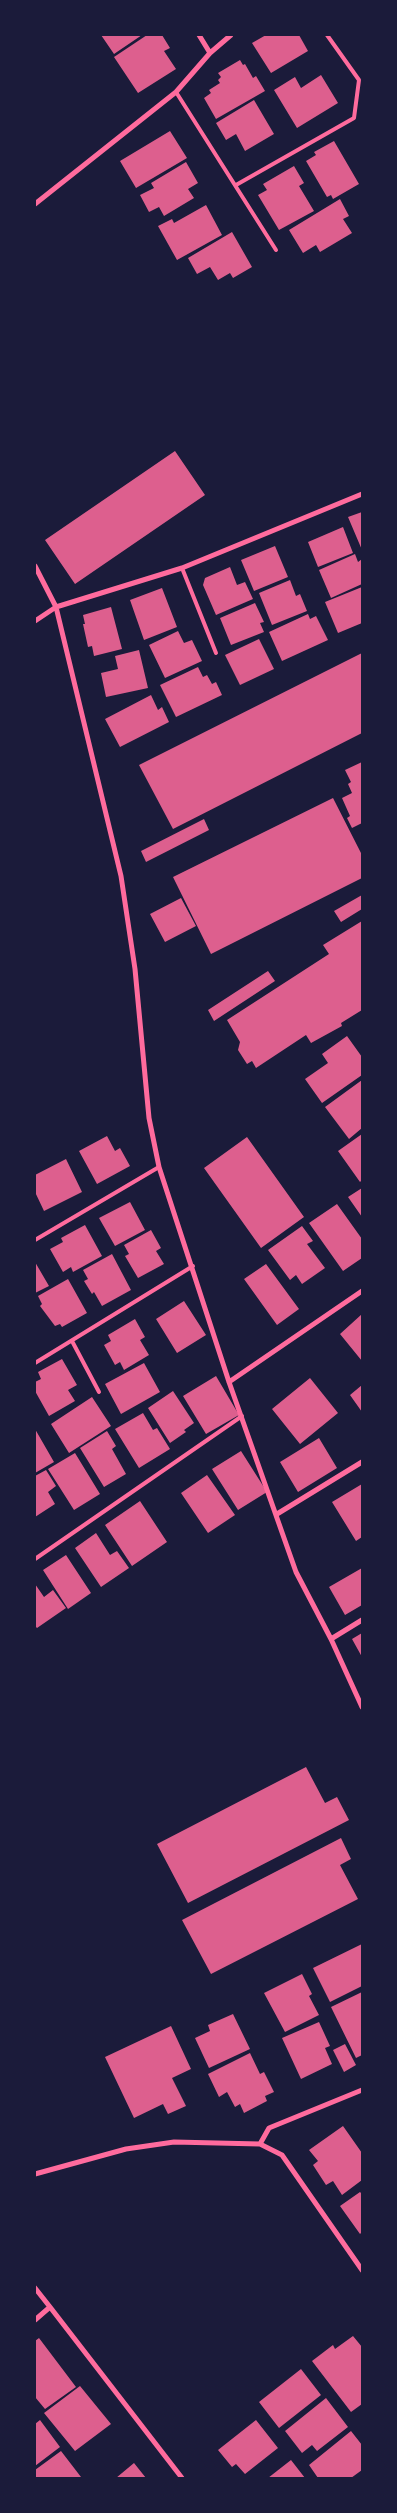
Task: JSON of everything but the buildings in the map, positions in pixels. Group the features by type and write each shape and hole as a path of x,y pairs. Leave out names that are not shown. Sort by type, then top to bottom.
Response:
{"street":[{"path":"199,35 210,53"},
{"path":"35,204 176,92 210,53 231,35"},
{"path":"35,621 56,607 182,568 362,494"},
{"path":"35,566 56,607 121,876 135,969 149,1118 159,1167 193,1266 229,1382 296,1572 331,1639 362,1706"},
{"path":"229,1382 362,1291"},
{"path":"277,1514 362,1462"},
{"path":"331,1639 362,1620"},
{"path":"260,2144 269,2128 362,2090"},
{"path":"35,2174 126,2149 164,2144 260,2144 282,2155 362,2270"},
{"path":"35,2288 182,2478"},
{"path":"35,2320 50,2308"}],"lane":[{"path":"236,185 354,118 360,80 327,35"},
{"path":"176,92 276,250"},
{"path":"182,568 216,653"},
{"path":"35,1240 159,1167"},
{"path":"35,1363 193,1266"},
{"path":"72,1341 99,1392"},
{"path":"35,1559 242,1416"}]}
